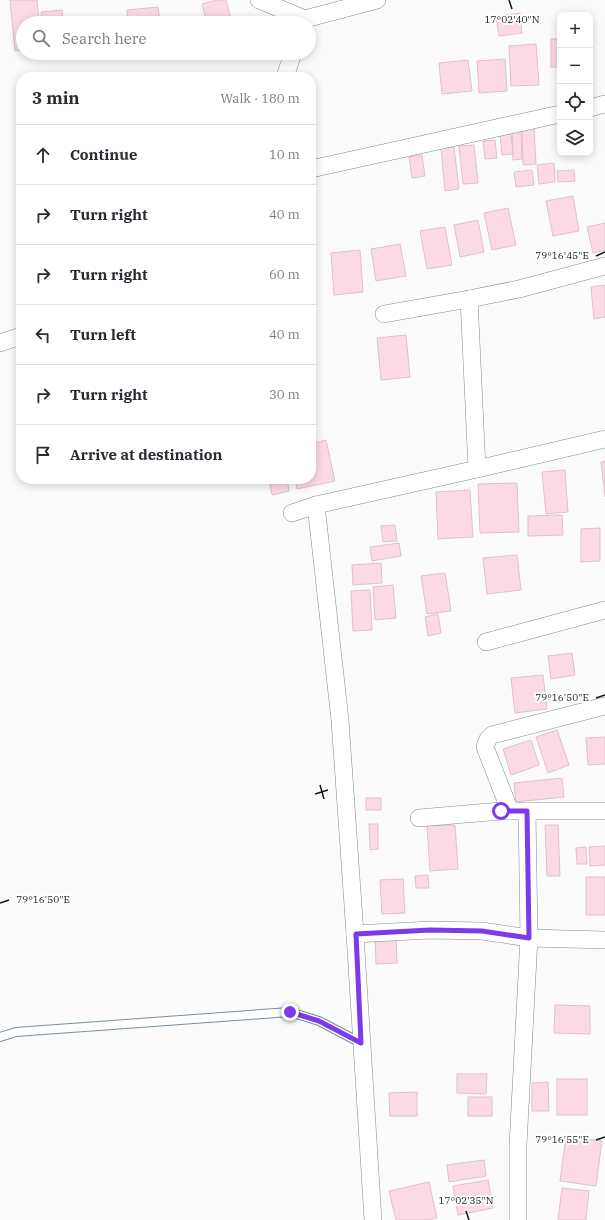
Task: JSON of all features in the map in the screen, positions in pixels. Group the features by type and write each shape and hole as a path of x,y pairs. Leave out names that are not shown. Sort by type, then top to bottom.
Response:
{"street":[{"path":"259,0 293,16"},
{"path":"316,18 376,0"},
{"path":"287,72 291,60"},
{"path":"593,107 605,104"},
{"path":"316,168 557,115"},
{"path":"384,314 519,289 605,266"},
{"path":"469,299 477,469"},
{"path":"0,343 16,338"},
{"path":"292,513 316,505 477,469 605,438"},
{"path":"316,505 340,720 356,934 361,1043 373,1220"},
{"path":"486,642 605,610"},
{"path":"510,812 485,746 488,739 492,735 605,706"},
{"path":"518,1220 518,1145 529,938 527,811"},
{"path":"419,818 527,811 605,812"},
{"path":"356,934 430,930 482,931 529,938 605,940"}],"lane":[{"path":"0,1037 16,1032 290,1012 319,1021 361,1043"}],"building":[{"path":"10,0 37,0 38,16 16,16 15,51"},
{"path":"217,0 226,0 230,16 205,16 202,4"},
{"path":"158,7 159,16 127,16 127,10"},
{"path":"62,10 62,16 41,16 41,12"},
{"path":"520,13 522,33 499,36 496,16"},
{"path":"551,39 557,39 557,67 551,67"},
{"path":"536,44 539,85 511,86 509,46"},
{"path":"505,59 507,91 479,93 477,61"},
{"path":"468,60 472,91 442,94 439,63"},
{"path":"534,128 536,164 523,165 522,129"},
{"path":"512,131 521,131 522,159 513,160"},
{"path":"511,133 513,154 502,155 500,134"},
{"path":"495,140 497,158 485,159 483,141"},
{"path":"474,145 478,183 463,184 459,146"},
{"path":"454,147 459,189 445,191 441,148"},
{"path":"422,155 425,176 412,178 409,157"},
{"path":"554,163 555,182 539,184 537,165"},
{"path":"532,170 534,185 516,187 514,172"},
{"path":"574,170 575,181 558,182 557,171"},
{"path":"573,196 579,231 553,236 546,201"},
{"path":"508,208 516,245 492,250 484,213"},
{"path":"478,220 484,252 460,257 454,225"},
{"path":"605,223 605,250 593,253 587,227"},
{"path":"445,227 452,265 427,269 420,231"},
{"path":"400,244 406,276 376,281 371,249"},
{"path":"360,250 363,292 334,295 331,253"},
{"path":"605,285 605,317 594,319 591,287"},
{"path":"406,335 410,377 381,380 377,338"},
{"path":"326,440 335,481 297,489 296,484 316,484 316,443"},
{"path":"605,461 605,497 601,462"},
{"path":"565,470 568,512 546,514 542,472"},
{"path":"517,483 519,532 480,533 478,484"},
{"path":"270,484 288,484 289,491 272,495"},
{"path":"470,490 473,537 438,539 436,492"},
{"path":"562,515 563,535 528,536 528,516"},
{"path":"395,525 397,541 383,542 381,526"},
{"path":"600,528 600,561 581,562 581,529"},
{"path":"399,543 401,556 372,561 370,547"},
{"path":"517,555 521,590 487,594 483,558"},
{"path":"381,563 382,583 353,585 352,565"},
{"path":"445,573 451,611 427,614 421,576"},
{"path":"393,585 396,618 375,620 373,587"},
{"path":"370,590 372,630 353,631 351,591"},
{"path":"438,614 441,633 428,636 425,617"},
{"path":"572,653 575,675 551,679 548,656"},
{"path":"543,675 547,709 515,713 511,678"},
{"path":"557,730 569,765 548,773 536,737"},
{"path":"605,737 605,764 588,765 586,738"},
{"path":"531,740 539,765 511,775 503,749"},
{"path":"562,778 564,797 516,802 514,783"},
{"path":"366,798 381,798 381,810 366,810"},
{"path":"369,824 378,824 378,849 370,850"},
{"path":"455,825 458,869 430,871 427,826"},
{"path":"545,825 558,825 560,876 547,876"},
{"path":"605,846 605,865 590,866 589,847"},
{"path":"586,847 587,864 577,864 576,848"},
{"path":"428,875 429,888 416,888 415,876"},
{"path":"586,877 605,877 605,915 586,915"},
{"path":"403,879 405,913 382,914 380,880"},
{"path":"396,939 397,963 376,964 375,940"},
{"path":"555,1005 590,1006 590,1034 554,1033"},
{"path":"457,1074 487,1074 486,1094 457,1093"},
{"path":"557,1079 587,1079 587,1115 557,1115"},
{"path":"548,1082 549,1111 532,1111 532,1083"},
{"path":"417,1092 417,1116 390,1116 389,1093"},
{"path":"468,1097 492,1097 492,1116 468,1116"},
{"path":"566,1136 602,1141 596,1186 560,1181"},
{"path":"484,1160 486,1176 449,1182 447,1165"},
{"path":"488,1180 493,1208 458,1215 453,1186"},
{"path":"429,1182 437,1218 428,1220 396,1220 389,1191"},
{"path":"562,1188 589,1191 586,1220 558,1220"}],"route":[{"path":"290,1012 319,1021 361,1043 356,934 430,930 482,931 529,938 527,811 501,811"}]}
